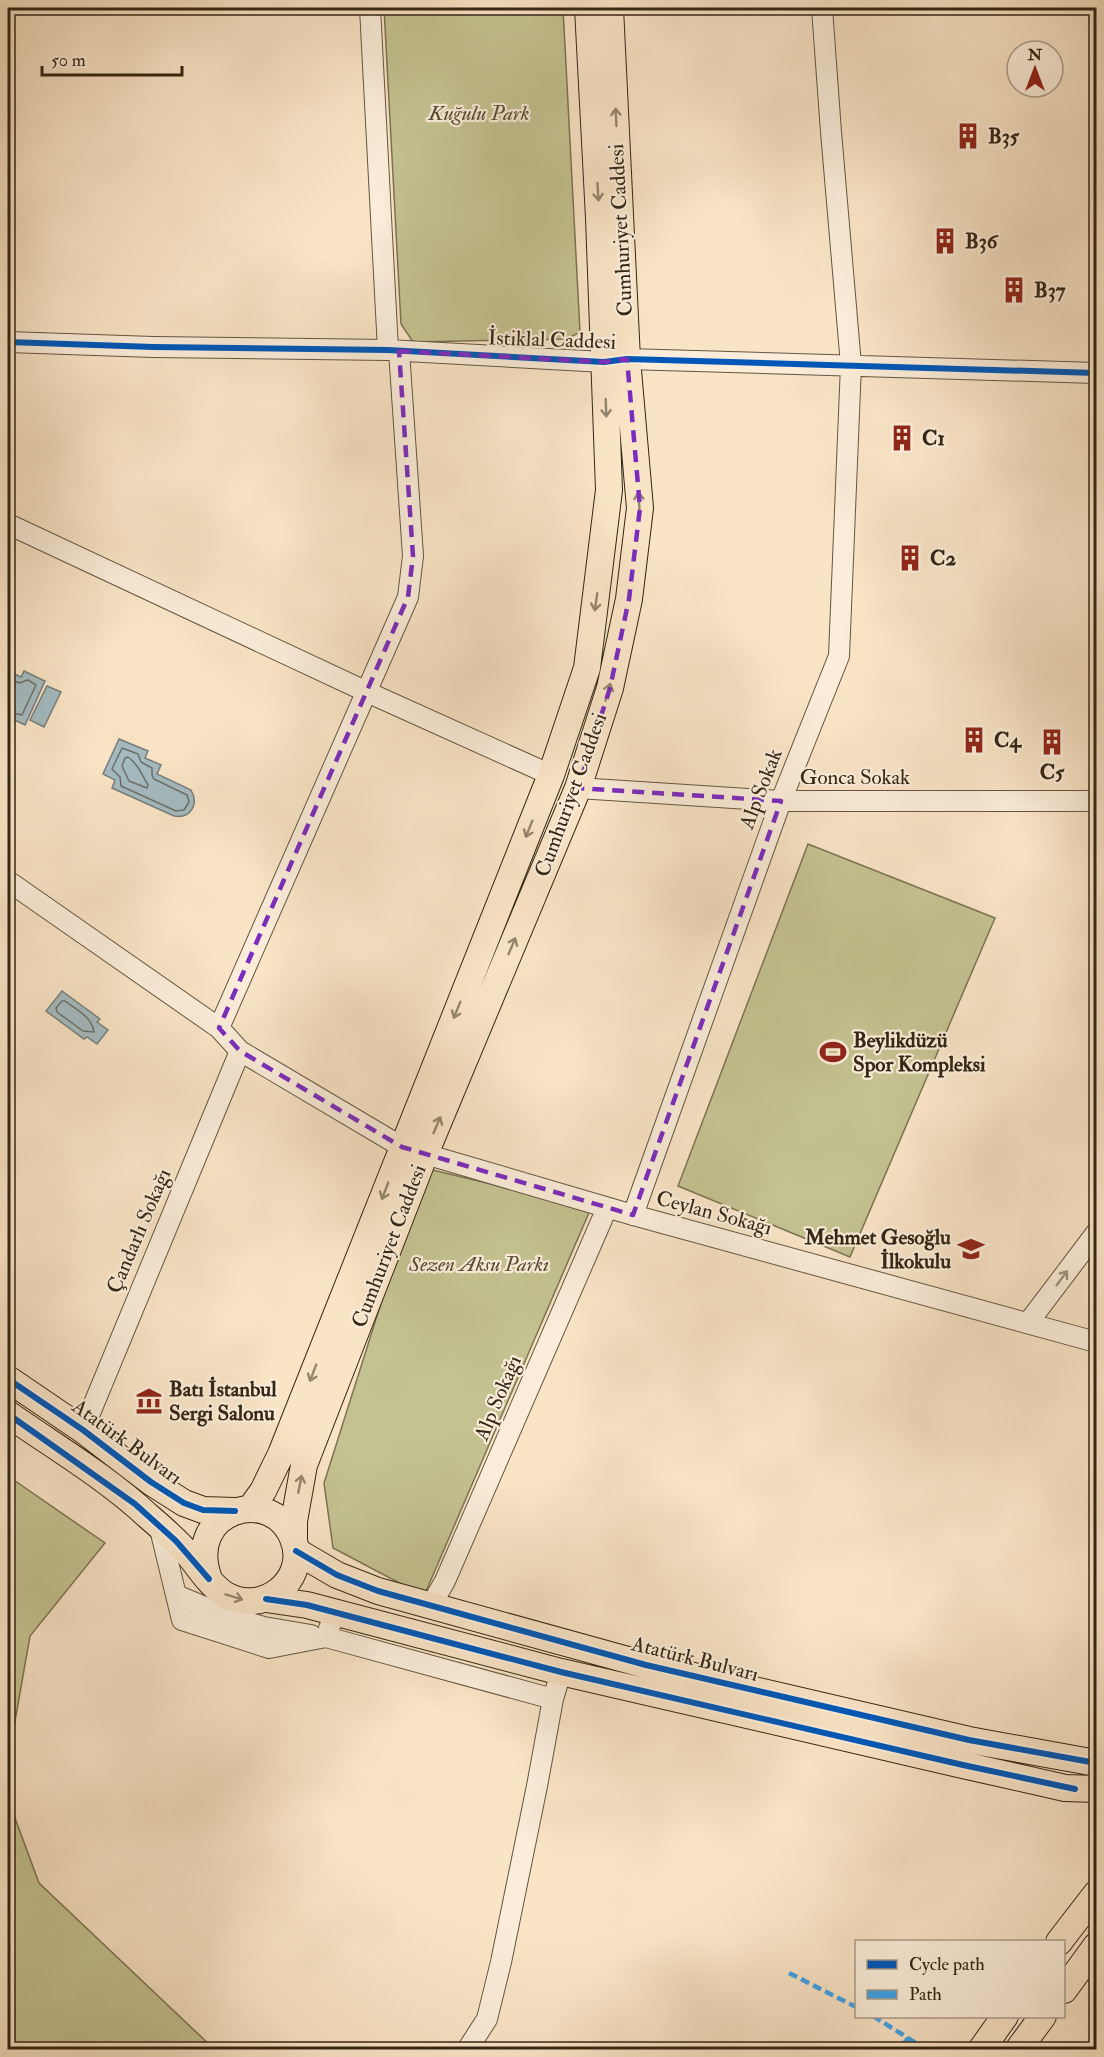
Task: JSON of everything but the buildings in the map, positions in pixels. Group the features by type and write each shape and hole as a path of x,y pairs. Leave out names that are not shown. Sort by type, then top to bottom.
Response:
{"main road":[{"name":"Cumhuriyet Caddesi","path":"242,1510 263,1491 281,1454 413,1151 578,788 610,688 629,599 640,507 616,360 599,218 588,8"},
{"name":"Cumhuriyet Caddesi","path":"295,1546 294,1521 304,1465 413,1151 551,775 587,668 609,490 616,360 610,8"},
{"path":"551,775 578,788"},
{"name":"Atatürk Bulvarı","path":"8,1379 82,1430 151,1482 184,1503 203,1510 242,1510"},
{"path":"8,1414 135,1504 176,1541 217,1588 237,1600 266,1599 284,1587 292,1575 295,1546 290,1531 271,1514 242,1510 220,1520 205,1541 204,1565 209,1578"},
{"name":"Atatürk Bulvarı","path":"295,1546 337,1575 378,1591 646,1665 969,1740 1095,1762"},
{"name":"Atatürk Bulvarı","path":"266,1599 282,1600 335,1612 561,1672 963,1765 1089,1791"},
{"path":"1060,1940 1096,1893"},
{"path":"1065,1989 1096,1946"},
{"path":"981,2049 1004,2018"},
{"path":"1018,2049 1041,2018"}],"street":[{"path":"219,1028 408,597 413,556 394,350 370,8"},
{"name":"Alp Sokak","path":"633,1215 781,801 839,656 851,365 822,8"},
{"name":"İstiklal Caddesi","path":"8,342 153,347 394,350 616,360 1096,373"},
{"path":"8,524 367,692 551,775"},
{"name":"Gonca Sokak","path":"578,788 781,801 1096,801"},
{"name":"Ceylan Sokağı","path":"8,881 219,1028 240,1051 413,1151 607,1208 1096,1342"},
{"name":"Çandarlı Sokağı","path":"82,1430 240,1051"},
{"name":"Alp Sokağı","path":"430,1606 445,1581 607,1208"},
{"path":"1029,1323 1096,1233"},
{"path":"159,1525 182,1620 269,1648 326,1637 553,1699"},
{"path":"326,1637 335,1612"},
{"path":"467,2049 487,2019 493,1996 553,1699 561,1672"}],"highlighted area":[{"path":"399,351 604,362 627,359 640,508 629,599 610,688 578,788 781,801 633,1215 402,1147 240,1051 219,1028 408,597 413,556"}],"green space":[{"name":"Kuğulu Park","path":"384,8 563,8 580,332 567,339 413,342 401,324"},
{"name":"Beylikdüzü Spor Kompleksi","path":"808,844 995,918 850,1257 678,1186"},
{"name":"Sezen Aksu Parkı","path":"424,1168 591,1208 424,1596 333,1548 324,1483"},
{"path":"8,1476 105,1543 30,1636 8,1761"},
{"path":"8,1799 39,1883 214,2049 8,2049"}],"water":[{"path":"24,671 45,681 25,725 8,717 8,676 10,672 21,677"},
{"path":"47,686 61,692 44,727 30,720"},
{"path":"119,739 148,751 145,758 161,765 157,774 191,790 194,805 189,813 174,816 112,788 115,780 103,774"},
{"path":"62,991 100,1019 97,1022 108,1030 97,1044 87,1037 84,1039 46,1011"}],"marked path":[{"path":"789,1973 855,2006"},
{"path":"876,2018 908,2038 899,2050"},
{"path":"908,2038 926,2050"}],"cycle path":[{"path":"8,342 153,347 388,350 604,362 627,359 1096,373"},
{"path":"8,1379 83,1430 151,1482 184,1503 203,1510 235,1511"},
{"path":"8,1414 135,1504 176,1541 209,1579"},
{"path":"296,1551 337,1575 378,1591 646,1665 969,1740 1096,1763"},
{"path":"266,1599 307,1605 561,1672 1075,1789"}],"place":[{"name":"B35","path":"968,136"},
{"name":"B36","path":"945,241"},
{"name":"B37","path":"1014,290"},
{"name":"C1","path":"902,438"},
{"name":"C2","path":"910,558"},
{"name":"C4","path":"974,740"},
{"name":"C5","path":"1052,742"},
{"name":"Beylikdüzü Spor Kompleksi","path":"833,1052"},
{"name":"Mehmet Gesoğlu İlkokulu","path":"971,1249"},
{"name":"Batı İstanbul Sergi Salonu","path":"149,1401"}]}
